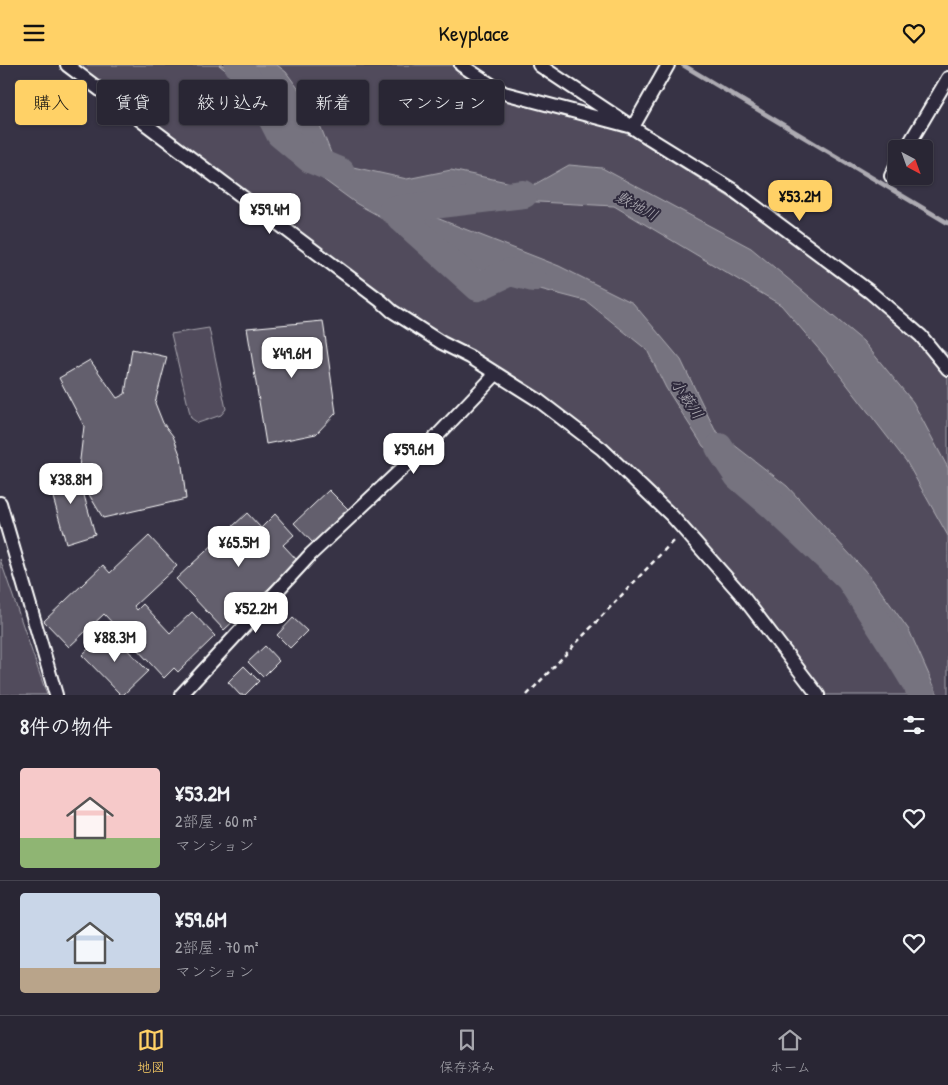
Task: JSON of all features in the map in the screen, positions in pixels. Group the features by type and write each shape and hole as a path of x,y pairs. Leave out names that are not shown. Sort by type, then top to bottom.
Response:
{"street":[{"path":"67,65 392,311 538,400 602,449 684,530 740,593 818,695"},
{"path":"461,65 504,93 633,127"},
{"path":"539,65 732,190 870,292 921,336 948,369"},
{"path":"633,127 668,65"},
{"path":"911,140 948,78"},
{"path":"180,695 311,554 436,436 496,374"},
{"path":"0,503 56,695"}],"path":[{"path":"527,695 684,530"}],"shaded area":[{"path":"75,65 462,65 488,80 379,80 379,125 504,125 504,89 514,95 630,135 819,254 948,354 948,695 816,695 752,608 594,434 401,317 153,125 169,125 169,80 97,80 97,82"},
{"path":"209,328 226,409 221,415 198,423 191,418 171,334"},
{"path":"0,559 47,695 0,695"}],"water":[{"path":"219,65 277,65 286,72 297,87 297,125 320,125 335,163 407,179 451,170 530,187 569,165 602,168 751,248 863,341 913,402 948,468 948,536 906,461 828,360 781,305 614,206 500,200 456,194 401,204 559,266 633,303 681,360 715,430 787,486 869,575 909,630 938,695 923,695 886,634 817,544 703,446 666,388 647,350 586,301 490,276 357,204 309,169 309,159 280,134 275,125 287,125 287,80 238,80"}],"building":[{"path":"323,321 336,413 316,434 266,444 247,328"},
{"path":"132,349 167,357 155,403 163,423 173,436 181,457 186,499 103,518 78,476 84,426 59,378 90,360 117,398 125,394"},
{"path":"76,467 95,534 66,543 47,476"},
{"path":"329,490 348,509 313,543 294,523"},
{"path":"247,513 261,528 275,514 294,535 283,545 298,561 224,630 176,579"},
{"path":"149,536 177,566 134,606 137,610 143,604 170,633 192,612 215,636 178,672 174,668 164,678 104,614 69,647 44,621 103,565 110,573"},
{"path":"293,618 307,631 290,648 277,635"},
{"path":"108,630 148,671 123,695 82,655"},
{"path":"265,646 279,661 263,677 248,662"},
{"path":"244,666 259,681 245,695 240,695 228,682"}],"waterway":[{"name":"敷地川","path":"238,65 262,99 280,134 310,159 341,172"},
{"path":"683,65 948,223"},
{"name":"敷地川","path":"392,210 524,194"},
{"name":"小薮川","path":"400,217 478,287 510,272 533,278"},
{"name":"小薮川","path":"719,447 738,476 772,505 849,578 923,695"}]}
